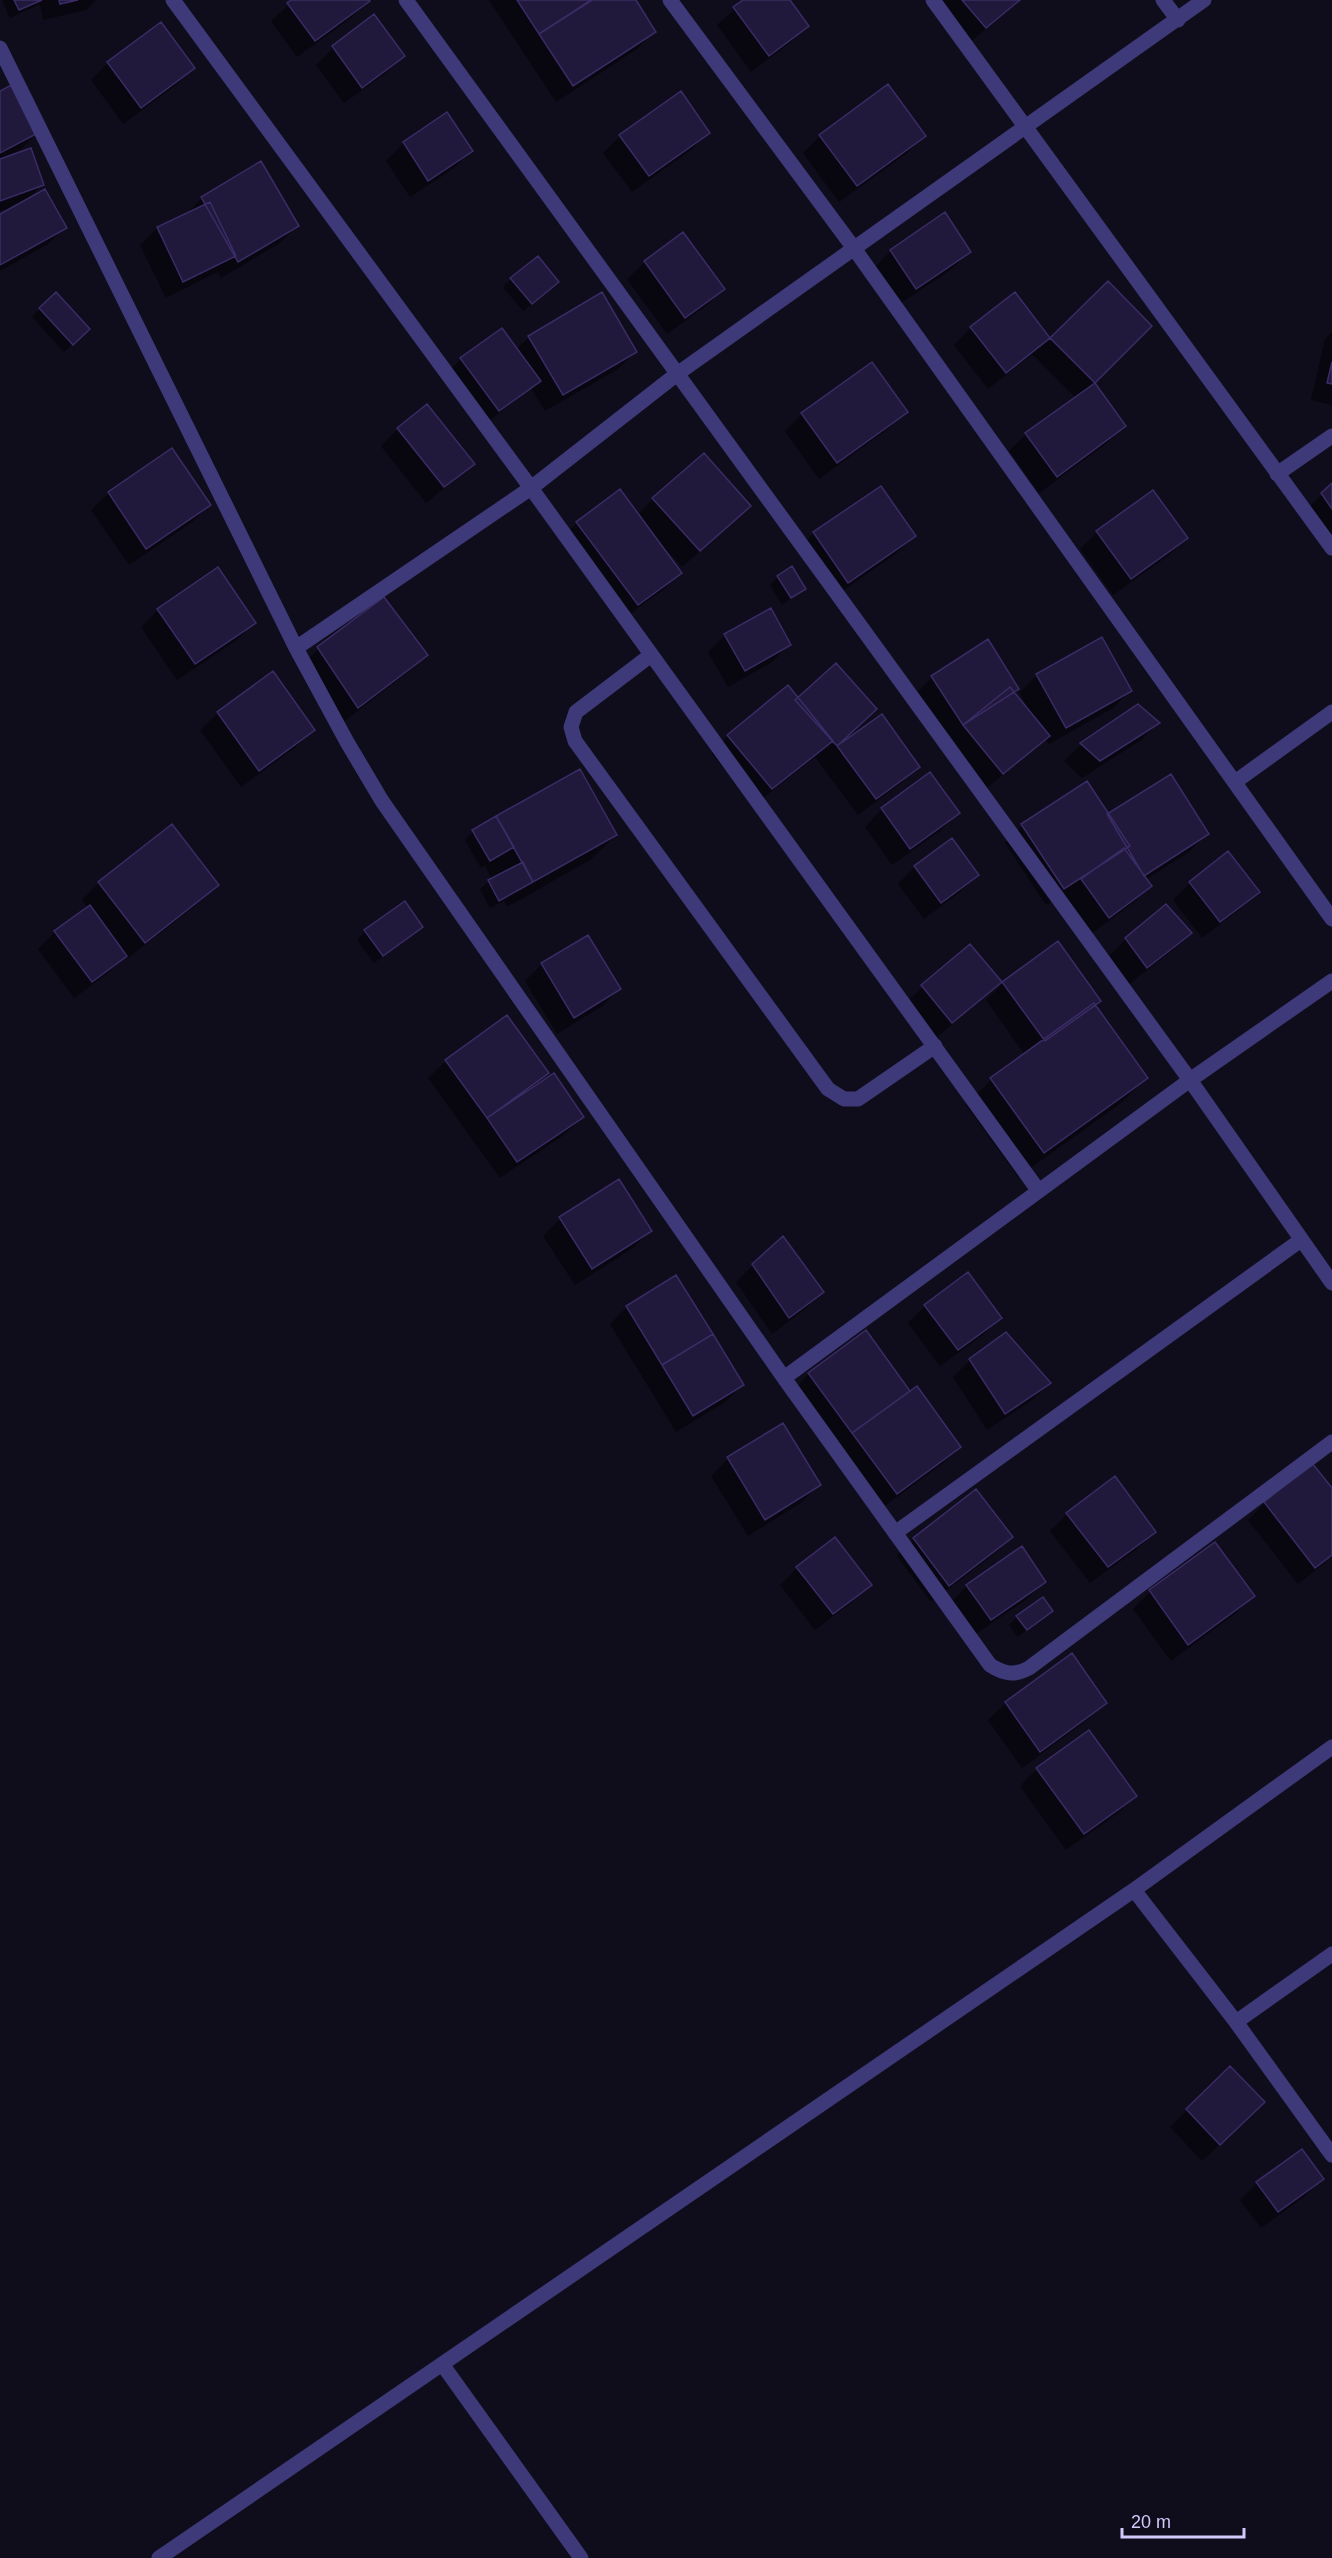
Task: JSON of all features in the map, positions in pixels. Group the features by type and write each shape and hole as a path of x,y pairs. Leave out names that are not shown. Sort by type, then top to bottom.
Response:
{"street":[{"path":"173,0 531,488 1038,1190"},
{"path":"406,0 1190,1080 1332,1283"},
{"path":"670,0 853,248 1332,919"},
{"path":"933,0 1332,548"},
{"path":"1163,0 1178,20"},
{"path":"296,648 531,488 677,374 1204,0"},
{"path":"0,48 296,648 347,742 416,853 784,1378 990,1665 1009,1674 1020,1673 1332,1442"},
{"path":"1277,474 1332,436"},
{"path":"651,655 576,712 571,728 575,741 828,1089 844,1099 858,1099 935,1046"},
{"path":"1235,782 1332,712"},
{"path":"784,1378 1038,1190 1332,981"},
{"path":"895,1533 1301,1240"},
{"path":"159,2558 1134,1890 1332,1747"},
{"path":"1134,1890 1236,2022 1332,2155"},
{"path":"1236,2022 1332,1954"},
{"path":"442,2364 581,2558"}],"building":[{"path":"14,0 42,0 19,10"},
{"path":"59,0 78,0 60,4"},
{"path":"291,0 370,1 315,41 287,3"},
{"path":"517,0 591,0 539,34"},
{"path":"592,0 636,0 656,32 573,86 539,34"},
{"path":"743,0 790,0 809,26 769,56 733,7"},
{"path":"962,0 1020,0 986,28"},
{"path":"374,14 405,56 362,88 332,46"},
{"path":"161,22 195,68 141,108 107,62"},
{"path":"15,83 40,132 0,153 0,91"},
{"path":"888,84 926,136 857,186 819,135"},
{"path":"681,91 710,133 649,176 619,135"},
{"path":"447,112 473,151 428,181 403,142"},
{"path":"31,148 44,185 0,201 0,159"},
{"path":"261,161 299,226 238,262 201,197"},
{"path":"45,189 67,228 0,265 0,214"},
{"path":"210,202 236,256 183,282 157,227"},
{"path":"945,212 971,252 916,289 890,250"},
{"path":"683,232 725,289 685,318 644,261"},
{"path":"538,256 559,282 532,304 510,278"},
{"path":"1108,281 1152,326 1095,383 1050,338"},
{"path":"56,292 90,329 73,345 39,308"},
{"path":"602,292 637,352 563,395 528,336"},
{"path":"1015,292 1050,338 1006,373 970,327"},
{"path":"502,328 541,381 499,411 460,358"},
{"path":"872,362 908,412 837,463 801,413"},
{"path":"1332,362 1332,384 1327,383"},
{"path":"1095,383 1126,426 1057,477 1025,433"},
{"path":"427,404 475,464 444,487 397,428"},
{"path":"172,448 211,505 146,549 108,492"},
{"path":"704,453 751,506 700,551 652,498"},
{"path":"1332,483 1332,509 1321,493"},
{"path":"881,486 916,536 848,583 813,532"},
{"path":"620,489 682,573 638,605 576,522"},
{"path":"1153,490 1188,538 1131,579 1096,531"},
{"path":"792,566 806,589 791,598 777,576"},
{"path":"218,567 256,623 195,664 157,609"},
{"path":"384,597 428,655 358,708 317,647"},
{"path":"771,608 791,645 745,671 724,634"},
{"path":"1102,637 1132,691 1066,728 1036,674"},
{"path":"988,639 1019,689 963,725 931,676"},
{"path":"836,663 877,709 837,746 795,700"},
{"path":"273,671 315,730 259,771 217,712"},
{"path":"788,685 833,741 772,789 727,735"},
{"path":"1010,687 1050,736 1003,774 963,725"},
{"path":"1138,704 1160,723 1100,761 1080,743"},
{"path":"882,714 920,767 876,799 837,746"},
{"path":"580,769 617,835 533,882 496,816"},
{"path":"930,772 960,813 910,849 881,808"},
{"path":"1171,774 1209,834 1144,876 1107,814"},
{"path":"1087,781 1130,846 1064,889 1021,824"},
{"path":"496,816 514,847 490,861 472,830"},
{"path":"172,824 219,885 145,943 98,882"},
{"path":"952,838 979,875 941,903 914,866"},
{"path":"1124,848 1152,886 1109,918 1081,879"},
{"path":"1228,851 1260,892 1220,922 1189,882"},
{"path":"523,862 533,882 499,901 488,880"},
{"path":"405,901 423,927 383,956 364,930"},
{"path":"1166,904 1192,933 1147,968 1125,938"},
{"path":"90,905 127,956 92,982 54,931"},
{"path":"588,935 621,989 574,1018 541,963"},
{"path":"1058,941 1101,1001 1045,1041 1002,982"},
{"path":"970,944 1002,982 952,1023 921,985"},
{"path":"1094,1003 1148,1078 1044,1153 990,1078"},
{"path":"507,1015 549,1073 487,1118 445,1060"},
{"path":"554,1073 584,1117 517,1162 487,1118"},
{"path":"619,1179 652,1231 592,1269 559,1217"},
{"path":"783,1236 824,1292 789,1318 752,1264"},
{"path":"968,1272 1002,1318 958,1350 924,1305"},
{"path":"676,1275 713,1334 662,1365 626,1306"},
{"path":"866,1330 910,1391 852,1433 808,1373"},
{"path":"1006,1332 1051,1383 1005,1414 969,1359"},
{"path":"713,1334 744,1385 693,1416 662,1365"},
{"path":"917,1386 961,1447 897,1494 852,1433"},
{"path":"783,1423 821,1485 765,1520 727,1457"},
{"path":"1312,1463 1332,1488 1332,1555 1315,1568 1264,1502"},
{"path":"1115,1476 1156,1532 1108,1567 1066,1513"},
{"path":"976,1489 1013,1537 949,1586 913,1538"},
{"path":"835,1537 872,1585 833,1614 796,1567"},
{"path":"1215,1542 1255,1596 1188,1645 1149,1590"},
{"path":"1022,1546 1046,1582 991,1620 966,1585"},
{"path":"1043,1597 1053,1611 1027,1630 1016,1616"},
{"path":"1072,1653 1107,1703 1040,1752 1005,1702"},
{"path":"1089,1730 1137,1796 1084,1834 1036,1768"},
{"path":"1230,2066 1265,2102 1220,2145 1186,2109"},
{"path":"1302,2149 1324,2179 1278,2212 1256,2182"}]}
